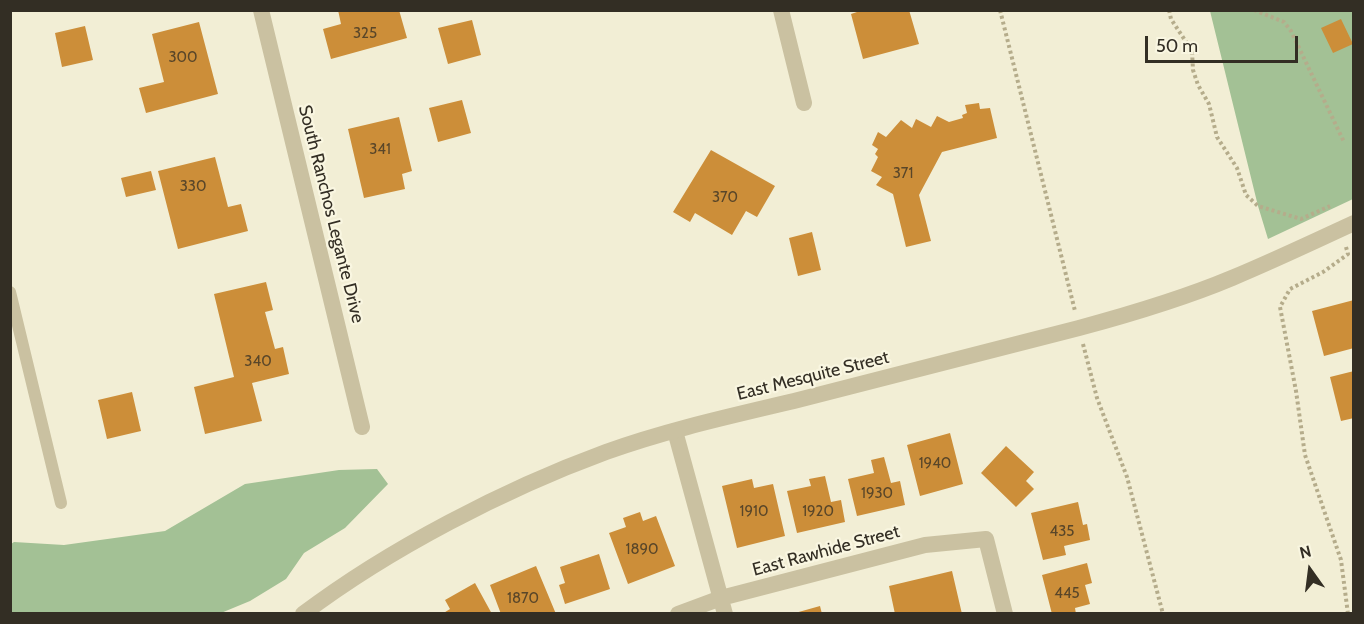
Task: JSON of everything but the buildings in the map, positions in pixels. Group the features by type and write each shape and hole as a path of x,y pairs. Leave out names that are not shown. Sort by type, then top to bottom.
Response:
{"street":[{"name":"South Ranchos Legante Drive","path":"261,10 362,427"},
{"path":"782,10 804,103"},
{"name":"East Mesquite Street","path":"303,614 388,558 473,511 537,480 606,452 675,430 1138,312 1231,279 1346,226"},
{"path":"675,430 723,606"},
{"name":"East Rawhide Street","path":"678,614 723,606 924,545 986,539 1005,614"}],"lane":[{"path":"10,292 61,503"}],"path":[{"path":"1000,10 1097,398 1127,477 1163,614"},
{"path":"1169,10 1171,19 1192,51 1193,70 1198,85 1209,104 1217,137 1237,168 1246,195 1258,206 1301,219 1329,206"},
{"path":"1254,10 1284,22 1291,31 1344,142"},
{"path":"1346,226 1348,254 1323,272 1290,289 1280,308 1296,391 1305,455 1341,560 1348,614"}],"green space":[{"path":"1210,11 1353,11 1353,199 1268,239"},
{"path":"377,469 388,484 345,528 304,553 286,579 250,601 221,613 11,613 11,544 14,542 64,545 165,531 245,484 339,470"}]}
